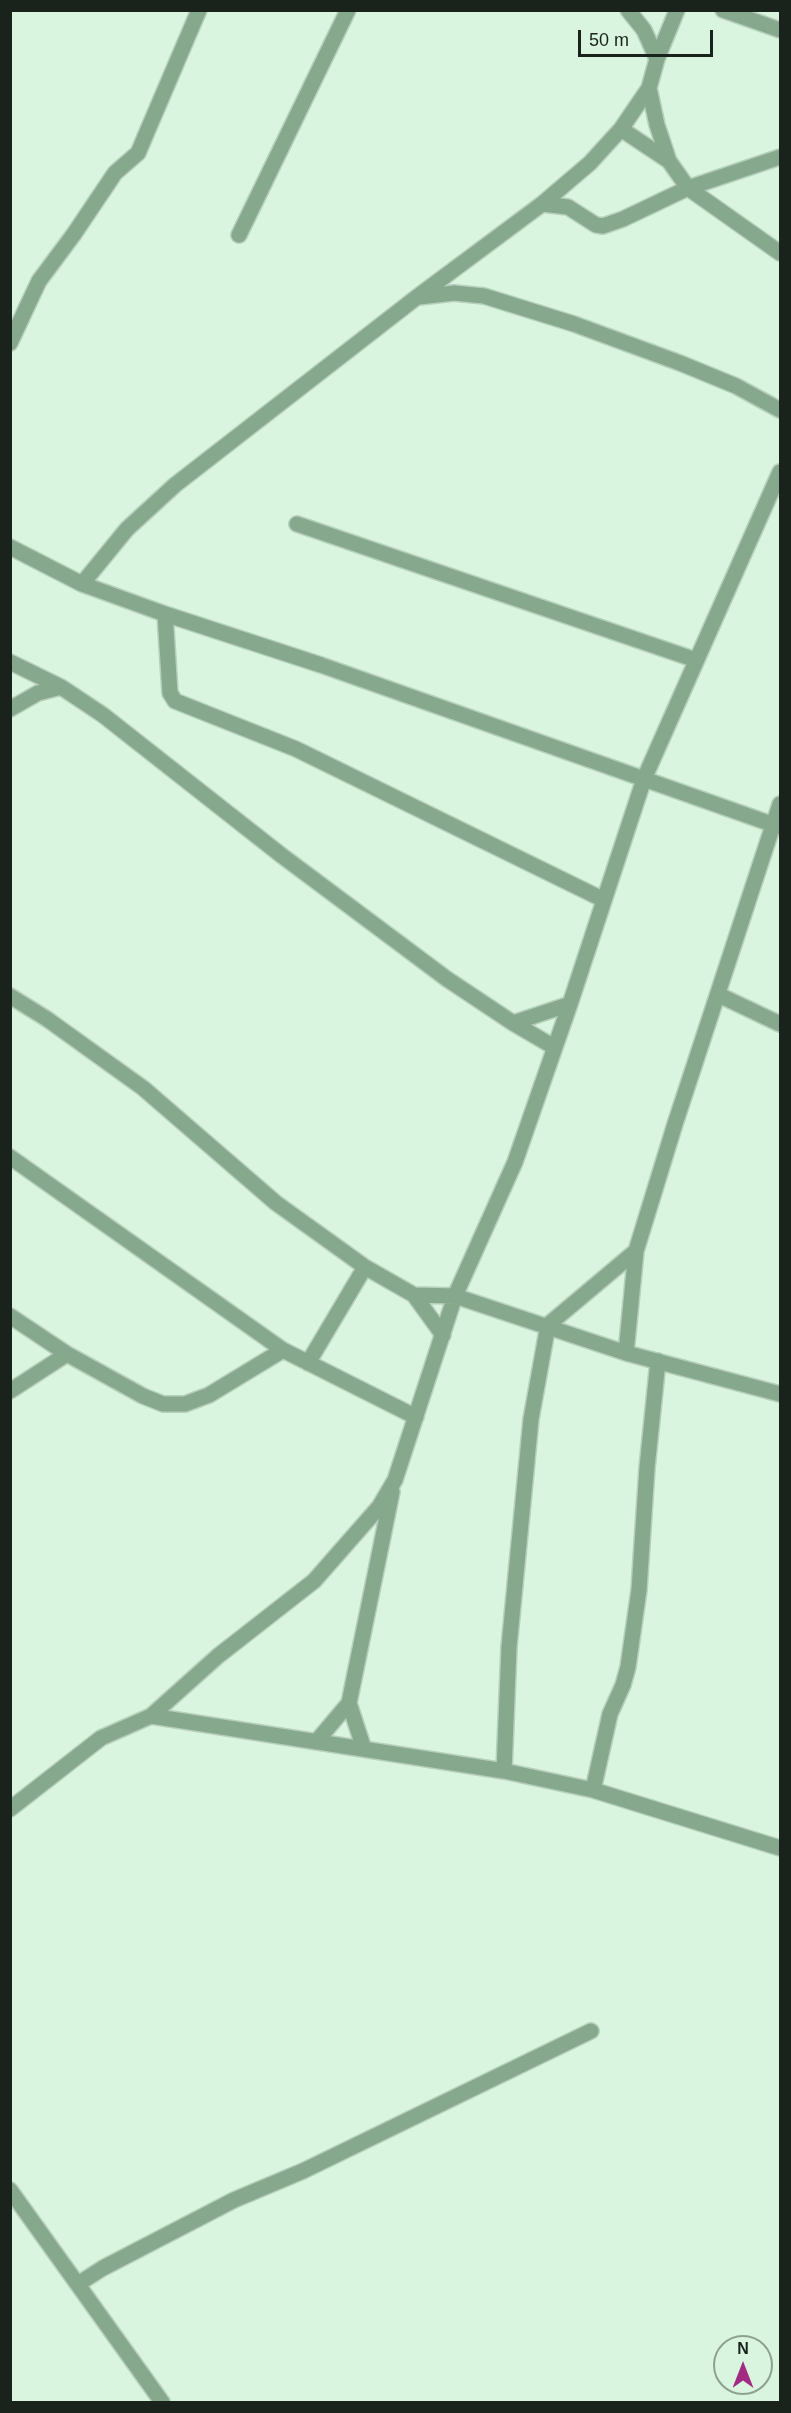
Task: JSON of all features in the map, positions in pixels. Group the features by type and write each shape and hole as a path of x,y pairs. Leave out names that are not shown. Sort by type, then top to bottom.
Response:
{"street":[{"path":"10,343 39,281 115,173 138,153 199,10"},
{"path":"239,235 348,10"},
{"path":"628,10 647,36 657,59"},
{"path":"82,584 127,529 175,485 417,297 542,204 590,163 621,129 649,88 657,59 677,10"},
{"path":"723,10 780,30"},
{"path":"649,88 657,125 669,160 688,188 780,253"},
{"path":"621,129 669,160"},
{"path":"542,204 568,207 596,225 603,226 688,188 780,157"},
{"path":"417,297 454,293 484,296 574,324 736,386 780,410"},
{"path":"316,1742 349,1703 395,1480 455,1296 515,1162 644,779 780,472"},
{"path":"297,524 696,660"},
{"path":"15,554 82,584 165,614 321,665 777,825"},
{"path":"165,614 170,693 175,701 296,749 604,900"},
{"path":"10,662 61,687 103,715 273,849 447,979 554,1047"},
{"path":"10,709 38,693 61,687"},
{"path":"626,1353 636,1251 675,1124 777,825 780,804"},
{"path":"718,995 780,1024"},
{"path":"10,996 47,1019 142,1088 276,1203 365,1267 414,1295 443,1335"},
{"path":"513,1023 570,1004"},
{"path":"10,1157 283,1350 416,1417"},
{"path":"504,1771 509,1647 531,1419 548,1325 636,1251"},
{"path":"308,1363 365,1267"},
{"path":"414,1295 455,1296 548,1325 626,1353 780,1394"},
{"path":"10,1316 67,1354 142,1396 163,1404 185,1404 209,1395 283,1350"},
{"path":"10,1391 67,1354"},
{"path":"593,1790 610,1714 628,1667 639,1590 647,1468 658,1361"},
{"path":"10,1809 101,1738 151,1716 218,1656 314,1581 379,1507 395,1480"},
{"path":"349,1703 364,1749"},
{"path":"151,1716 504,1771 593,1790 780,1848"},
{"path":"78,2284 103,2268 234,2200 303,2171 591,2031"},
{"path":"10,2190 162,2403"}]}
